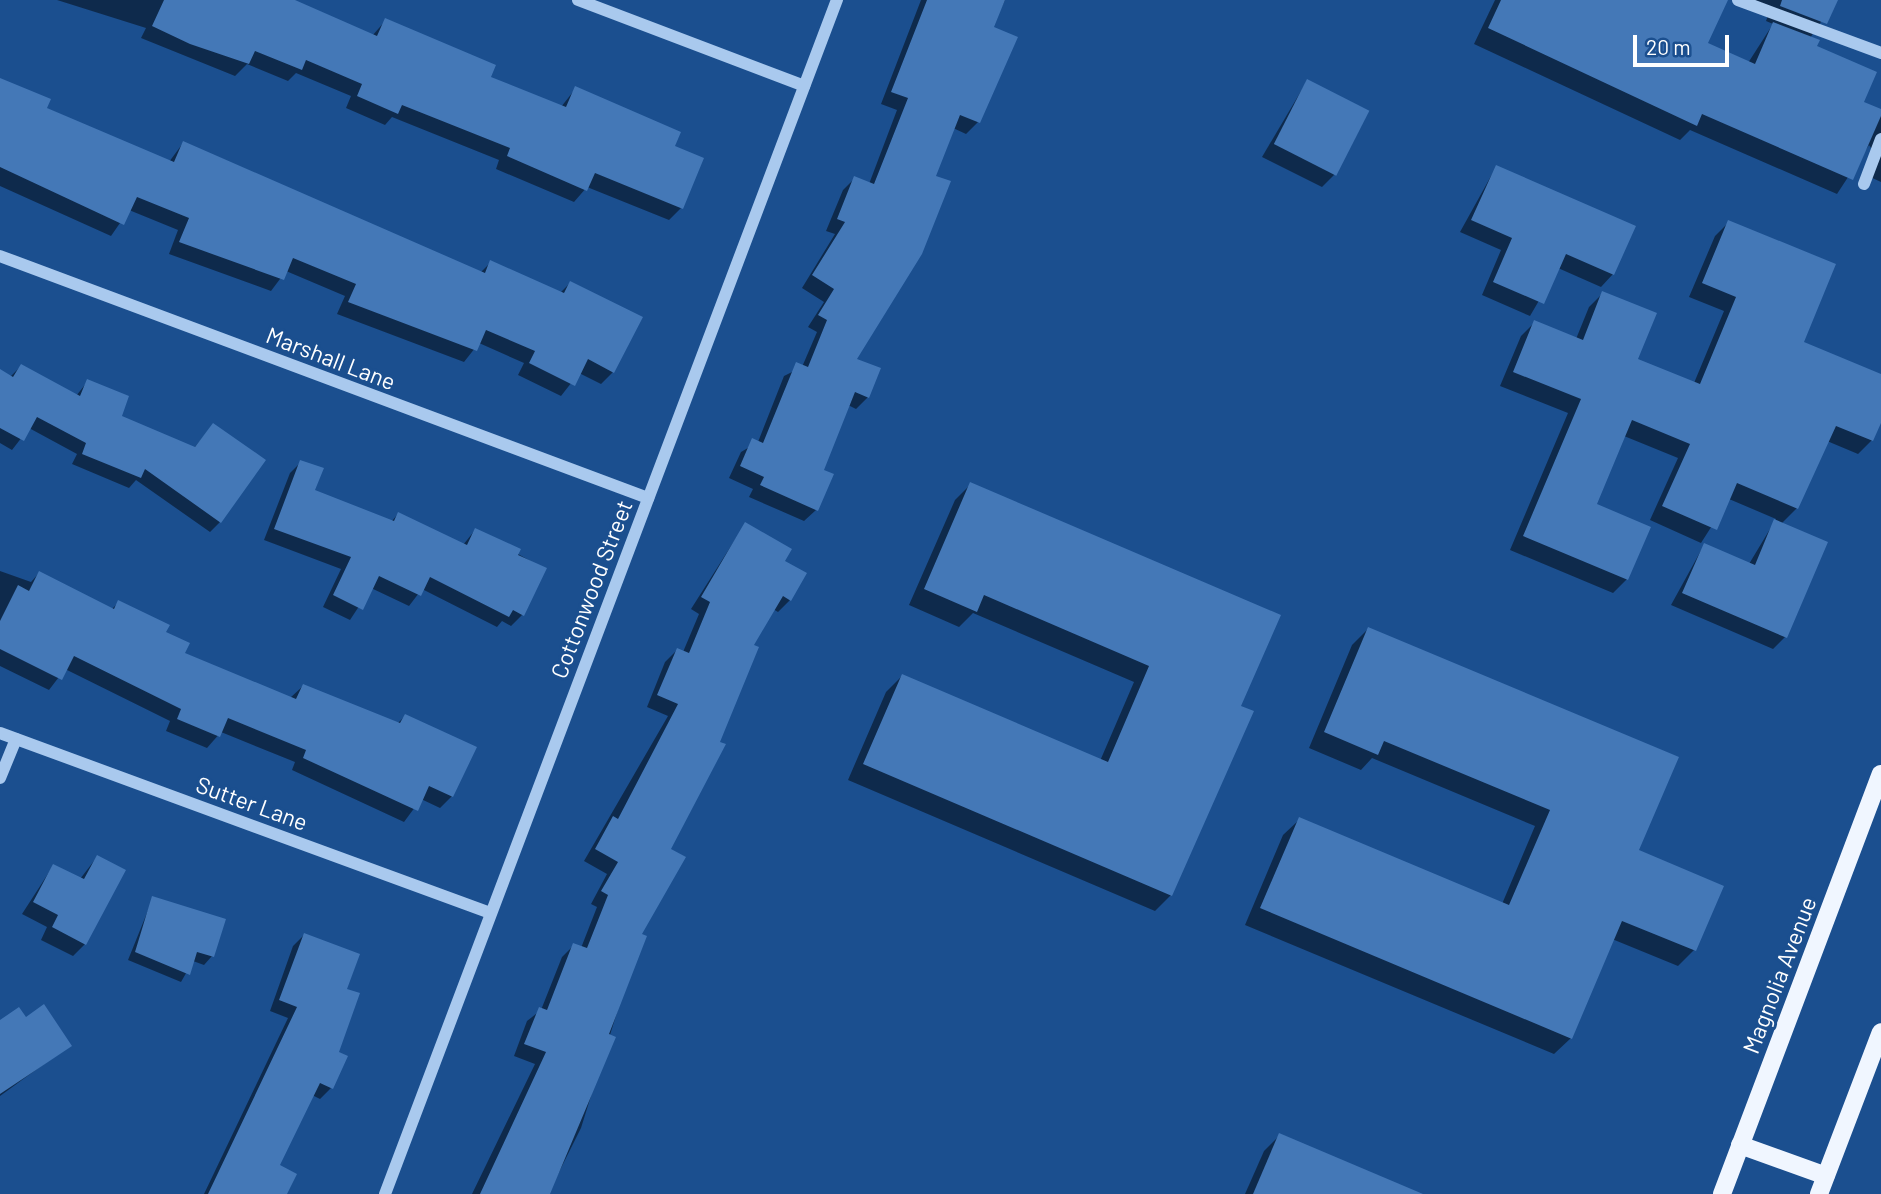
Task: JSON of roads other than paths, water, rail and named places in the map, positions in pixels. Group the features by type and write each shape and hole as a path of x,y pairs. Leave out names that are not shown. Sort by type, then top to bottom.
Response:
{"main road":[{"name":"Magnolia Avenue","path":"1722,1194 1881,774"},
{"path":"1819,1194 1881,1031"},
{"path":"1740,1145 1826,1176"}],"street":[{"path":"578,0 804,86"},
{"name":"Cottonwood Street","path":"385,1194 489,913 837,0"},
{"path":"1738,0 1881,53"},
{"path":"1864,184 1881,139"},
{"name":"Marshall Lane","path":"0,256 648,498"},
{"name":"Sutter Lane","path":"0,733 489,913"},
{"path":"0,778 16,739"}]}
